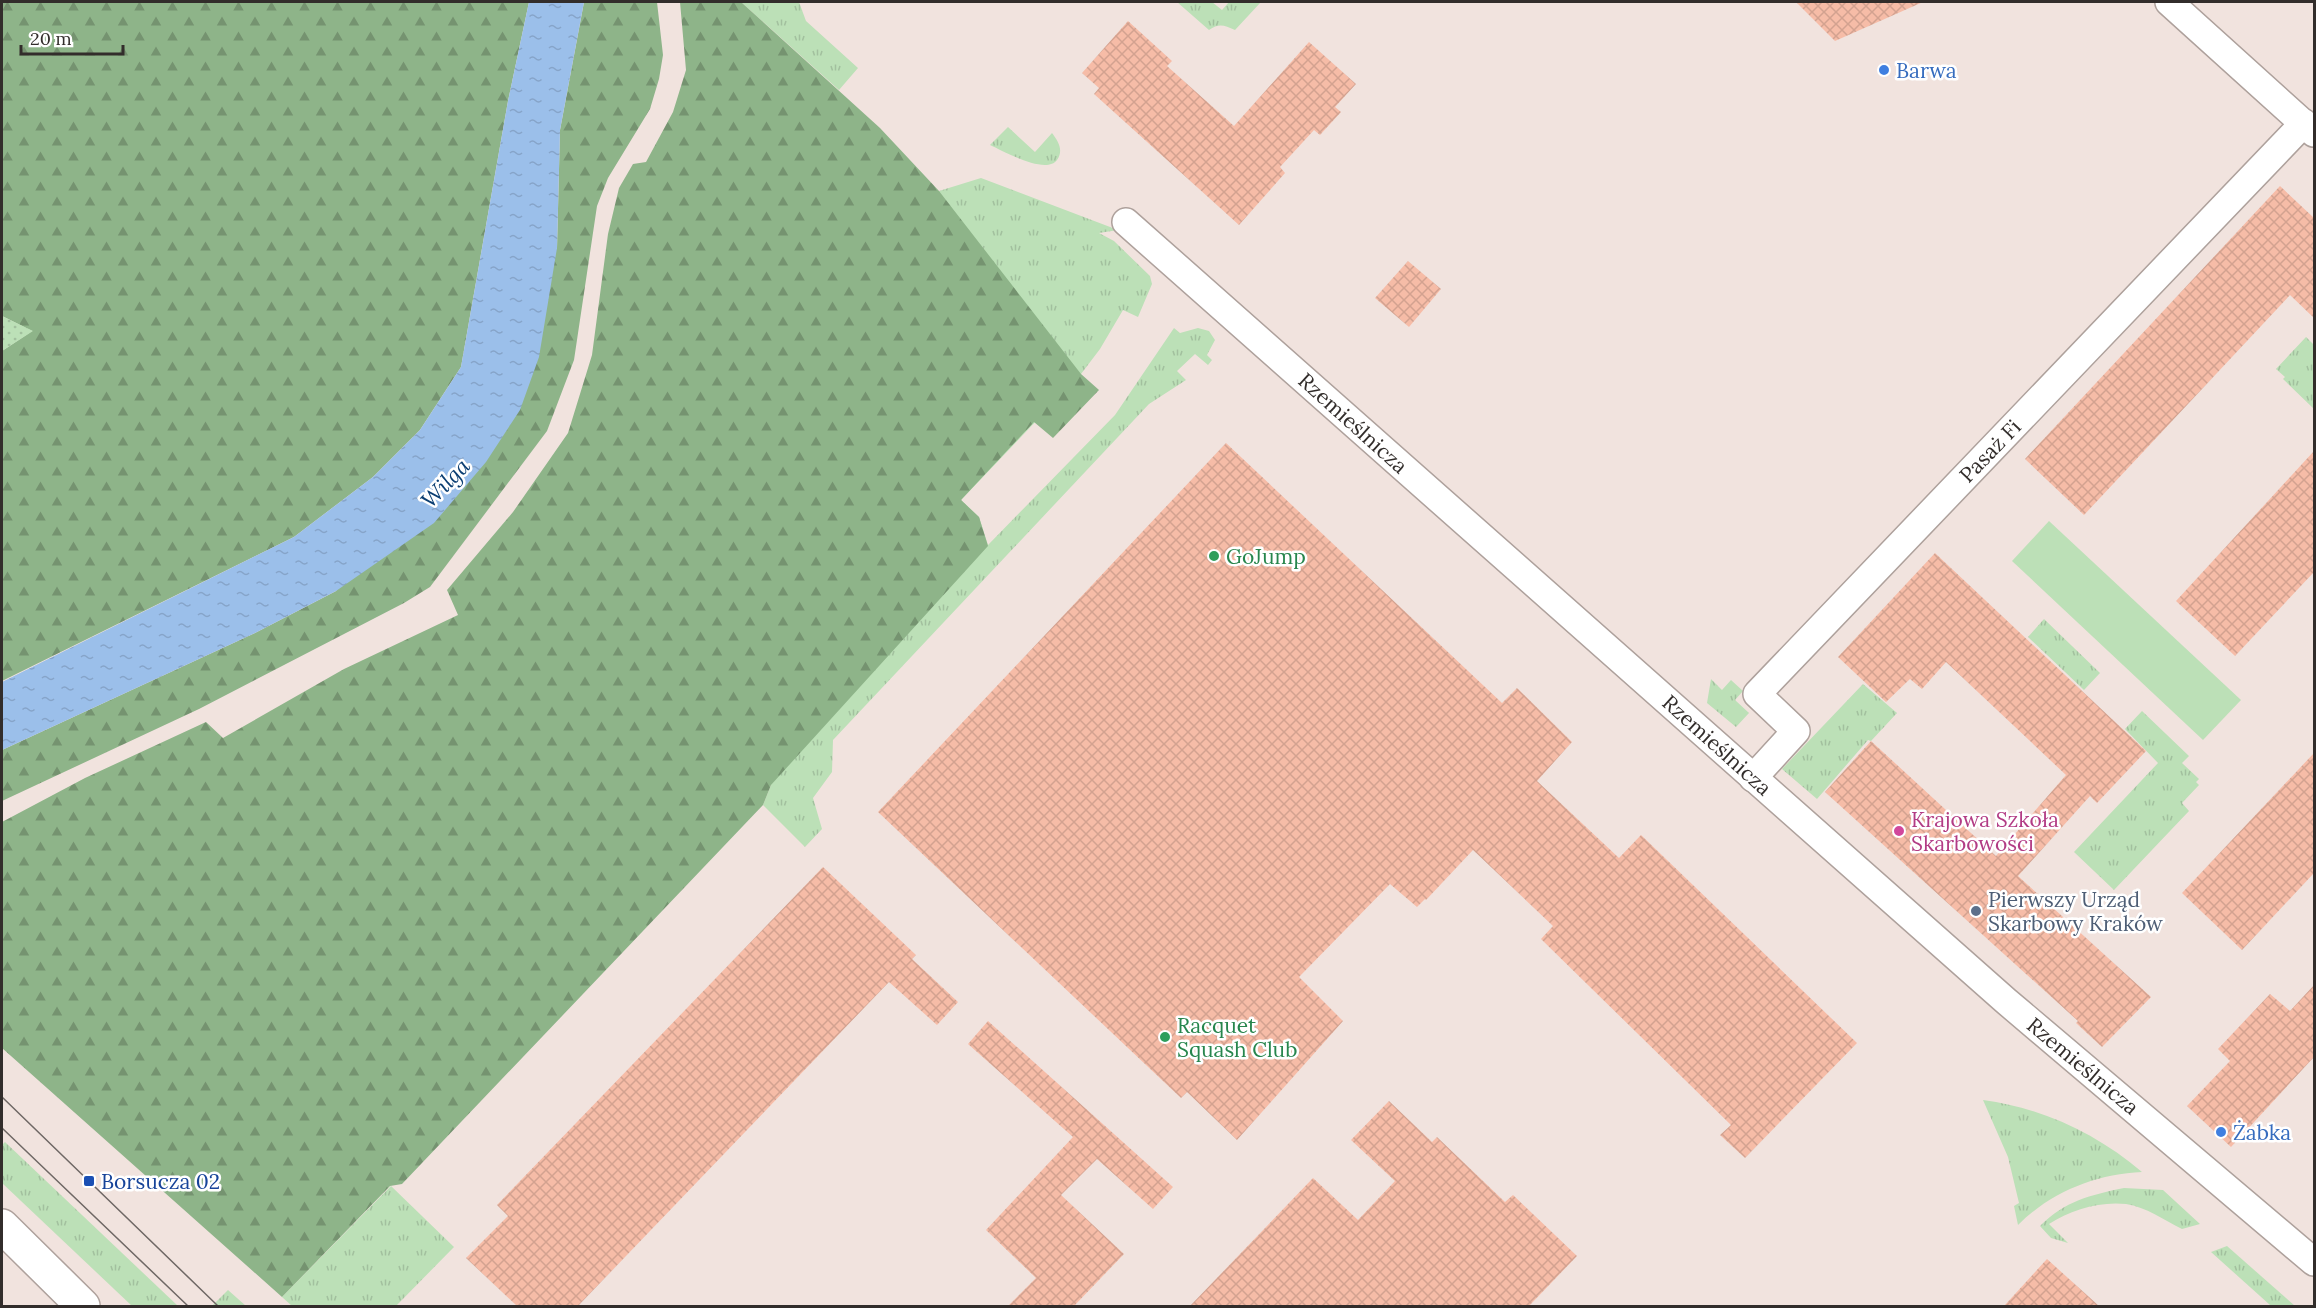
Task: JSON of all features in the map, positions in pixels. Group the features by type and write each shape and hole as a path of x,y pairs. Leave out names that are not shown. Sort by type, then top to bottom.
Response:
{"main road":[{"path":"2,1226 84,1306"}],"street":[{"path":"2169,2 2309,128"},
{"name":"Pasaż Fi","path":"1753,778 1796,730 1757,694 2309,128"},
{"name":"Rzemieślnicza","path":"1126,222 2006,1001 2314,1262"}],"green space":[{"path":"2,2 529,2 508,101 461,367 420,430 373,477 294,537 2,681 2,351 32,331 2,316"},
{"path":"584,2 657,2 663,55 650,109 608,178 597,206 574,360 547,431 430,587 404,603 199,709 2,801 2,750 255,633 336,591 557,248 560,130"},
{"path":"680,2 741,2 880,128 939,191 1081,374 1099,390 1053,438 1034,422 961,500 979,517 988,546 771,785 763,805 402,1184 390,1186 282,1297 2,1048 2,822 85,778 206,722 223,738 344,669 458,615 447,590 513,512 568,433 592,355 608,234 619,188 633,164 646,162 673,112 686,70"},
{"path":"741,2 799,2 806,21 858,68 839,90"},
{"path":"1177,2 1212,2 1222,10 1229,2 1261,2 1235,30 1216,26 1209,30"},
{"path":"1008,127 1035,152 1052,133 1060,149 1057,160 1052,164 1035,164 990,145"},
{"path":"981,178 1118,230 1099,233 1114,241 1150,276 1152,284 1138,317 1123,310 1100,349 1081,374 961,500 979,517 988,545 1115,415 1174,328 1180,333 1198,328 1209,331 1215,340 1207,355 1212,360 1208,365 1195,354 1177,371 1186,380 1149,404 833,740 832,772 813,798 822,829 805,847 763,805 771,785 939,191"},
{"path":"2,316 33,331 2,351"},
{"path":"2306,337 2314,345 2314,409 2283,379 2285,377 2276,369"},
{"path":"2049,521 2241,700 2203,740 2012,561"},
{"path":"2044,619 2100,673 2084,690 2028,637"},
{"path":"1711,679 1722,690 1731,680 1743,691 1735,700 1749,713 1736,727 1707,703"},
{"path":"1863,684 1897,713 1871,741 1868,740 1817,799 1782,769"},
{"path":"2142,711 2189,756 2182,763 2199,779 2196,782 2199,785 2182,803 2189,811 2114,890 2074,852 2158,763 2125,729"},
{"path":"1983,1100 2027,1109 2068,1125 2107,1146 2142,1172 2108,1176 2075,1187 2045,1203 2018,1225 2014,1206 2019,1203 2008,1157"},
{"path":"5,1142 178,1306 132,1306 2,1183 2,1145"},
{"path":"391,1186 454,1247 396,1306 292,1306 282,1297"},
{"path":"2124,1188 2163,1190 2200,1224 2182,1229 2141,1208 2116,1203 2086,1208 2049,1224 2068,1243 2051,1238 2040,1226 2059,1210 2079,1200"},
{"path":"2227,1246 2295,1306 2270,1305 2211,1252"},
{"path":"228,1290 246,1306 212,1306"}],"water":[{"name":"Wilga","path":"529,2 584,2 560,130 557,248 539,357 520,410 486,462 434,523 336,591 255,633 2,750 2,682 294,537 373,477 420,430 461,367 508,101"}],"building":[{"path":"1796,2 1923,2 1835,41"},
{"path":"1128,21 1172,61 1167,66 1234,126 1309,42 1356,84 1335,107 1341,112 1320,135 1314,130 1280,167 1285,173 1239,225 1094,94 1099,88 1082,73"},
{"path":"2280,186 2314,218 2314,318 2290,295 2084,515 2025,459"},
{"path":"1408,261 1441,289 1409,327 1375,298"},
{"path":"1226,443 1502,703 1517,688 1572,742 1537,781 1619,858 1641,835 1857,1043 1745,1158 1720,1135 1731,1125 1541,939 1553,926 1473,850 1417,907 1390,884 1299,977 1343,1021 1237,1140 1187,1092 1181,1098 878,812"},
{"path":"2314,451 2314,572 2235,656 2176,601"},
{"path":"1935,553 2146,751 2097,803 2090,796 2018,876 2151,997 2102,1047 2076,1023 2078,1021 1825,792 1871,741 1996,856 2066,775 1946,662 1922,689 1910,679 1886,702 1838,657"},
{"path":"2314,753 2314,873 2242,950 2182,893"},
{"path":"823,867 916,955 912,959 958,1002 937,1025 889,982 578,1306 517,1306 466,1258 508,1216 497,1205"},
{"path":"2314,985 2314,1057 2231,1147 2187,1106 2230,1061 2218,1049 2270,994 2290,1011"},
{"path":"988,1021 1173,1187 1153,1209 1097,1159 1061,1195 1124,1254 1074,1306 1008,1306 1036,1278 986,1230 1073,1137 968,1044"},
{"path":"1389,1101 1432,1142 1437,1137 1505,1202 1513,1195 1577,1256 1529,1306 1190,1306 1313,1178 1358,1220 1395,1181 1351,1140"},
{"path":"2047,1259 2099,1306 2004,1306"}],"tram line":[{"path":"2,1097 218,1306"},
{"path":"2,1128 188,1306"}],"place":[{"name":"Barwa","path":"1884,70"},
{"name":"GoJump","path":"1214,556"},
{"name":"Krajowa Szkoła Skarbowości","path":"1899,831"},
{"name":"Pierwszy Urząd Skarbowy Kraków","path":"1976,911"},
{"name":"Racquet Squash Club","path":"1165,1037"},
{"name":"Żabka","path":"2221,1132"},
{"name":"Borsucza 02","path":"89,1181"}]}
